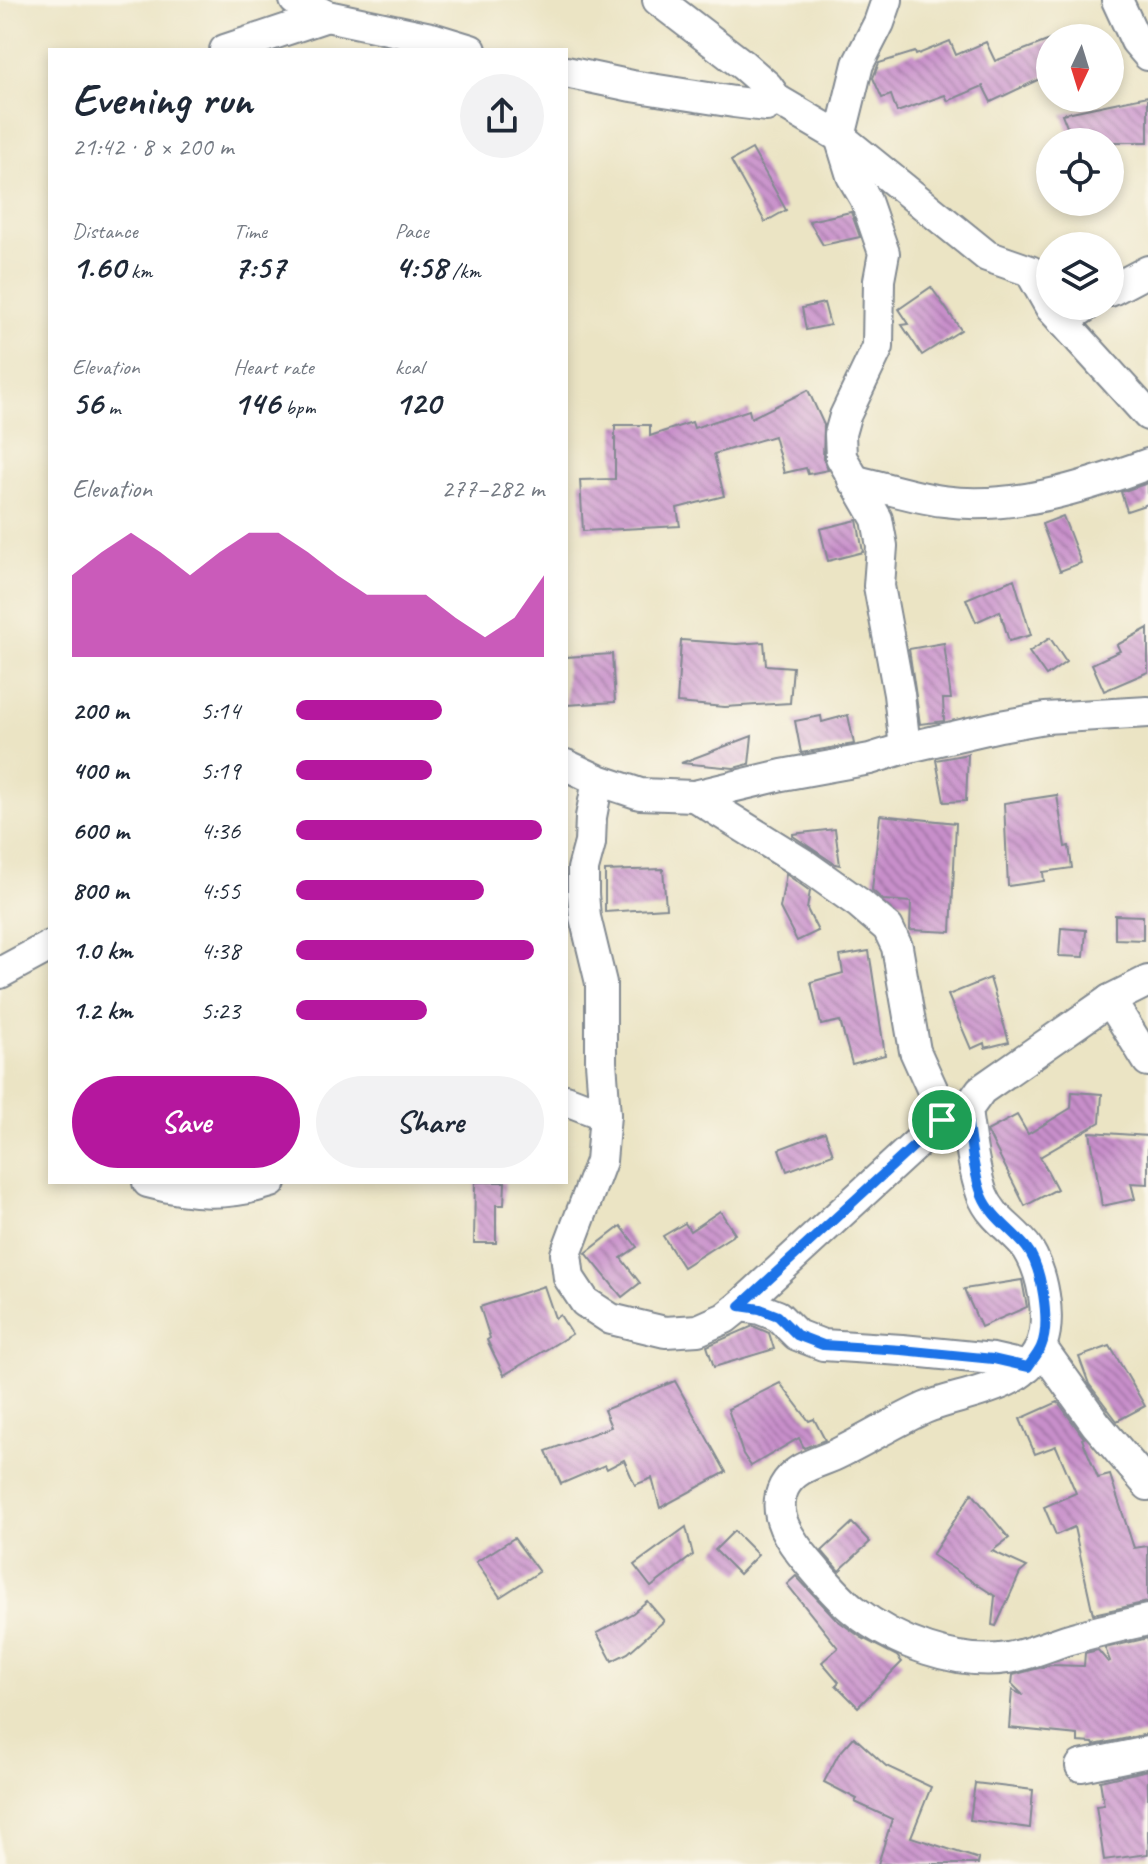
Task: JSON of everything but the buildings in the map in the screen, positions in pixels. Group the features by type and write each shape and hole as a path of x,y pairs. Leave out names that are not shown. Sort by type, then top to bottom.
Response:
{"street":[{"path":"295,0 327,16 464,48"},
{"path":"658,0 743,65 767,86 777,100 840,137 987,256 1030,271 1036,282"},
{"path":"887,0 858,64 840,137 852,176 865,198 884,253 879,280 878,347 845,416 840,434 841,457 877,519 882,546 879,586 899,694 905,748"},
{"path":"1117,0 1136,41 1148,55"},
{"path":"231,48 327,16"},
{"path":"568,72 734,102 766,106 777,100"},
{"path":"1124,284 1148,271"},
{"path":"1079,320 1148,415"},
{"path":"853,480 944,501 984,502 1029,498 1077,487 1148,464"},
{"path":"568,766 640,794 694,796 1045,718 1148,712"},
{"path":"598,780 590,843 583,869 583,894 585,917 601,983 605,1115 601,1161 566,1254 569,1278 585,1302 611,1319 665,1332 698,1330 725,1318 981,1090 1110,1000 1148,981"},
{"path":"694,796 805,865 888,928 897,947 915,1051 933,1091 954,1116 982,1195 1002,1225 1027,1248 1037,1267 1043,1295 1046,1331 1034,1357 1005,1382 925,1408 836,1455 801,1468 784,1488 780,1516 790,1540 854,1611 891,1634 972,1659 1008,1658 1101,1630 1148,1620"},
{"path":"0,973 48,947"},
{"path":"1110,1000 1148,1061"},
{"path":"568,1101 605,1115"},
{"path":"158,1184 204,1193 233,1193 264,1184"},
{"path":"740,1306 778,1316 797,1335 823,1345 993,1359 1034,1357"},
{"path":"1034,1357 1148,1485"},
{"path":"1081,1766 1148,1752"}],"route":[{"path":"966,1111 982,1195 1002,1225 1027,1248 1037,1267 1046,1331 1041,1347 1028,1367 993,1359 823,1345 797,1335 778,1316 740,1306 841,1215 942,1120 966,1111"}]}
